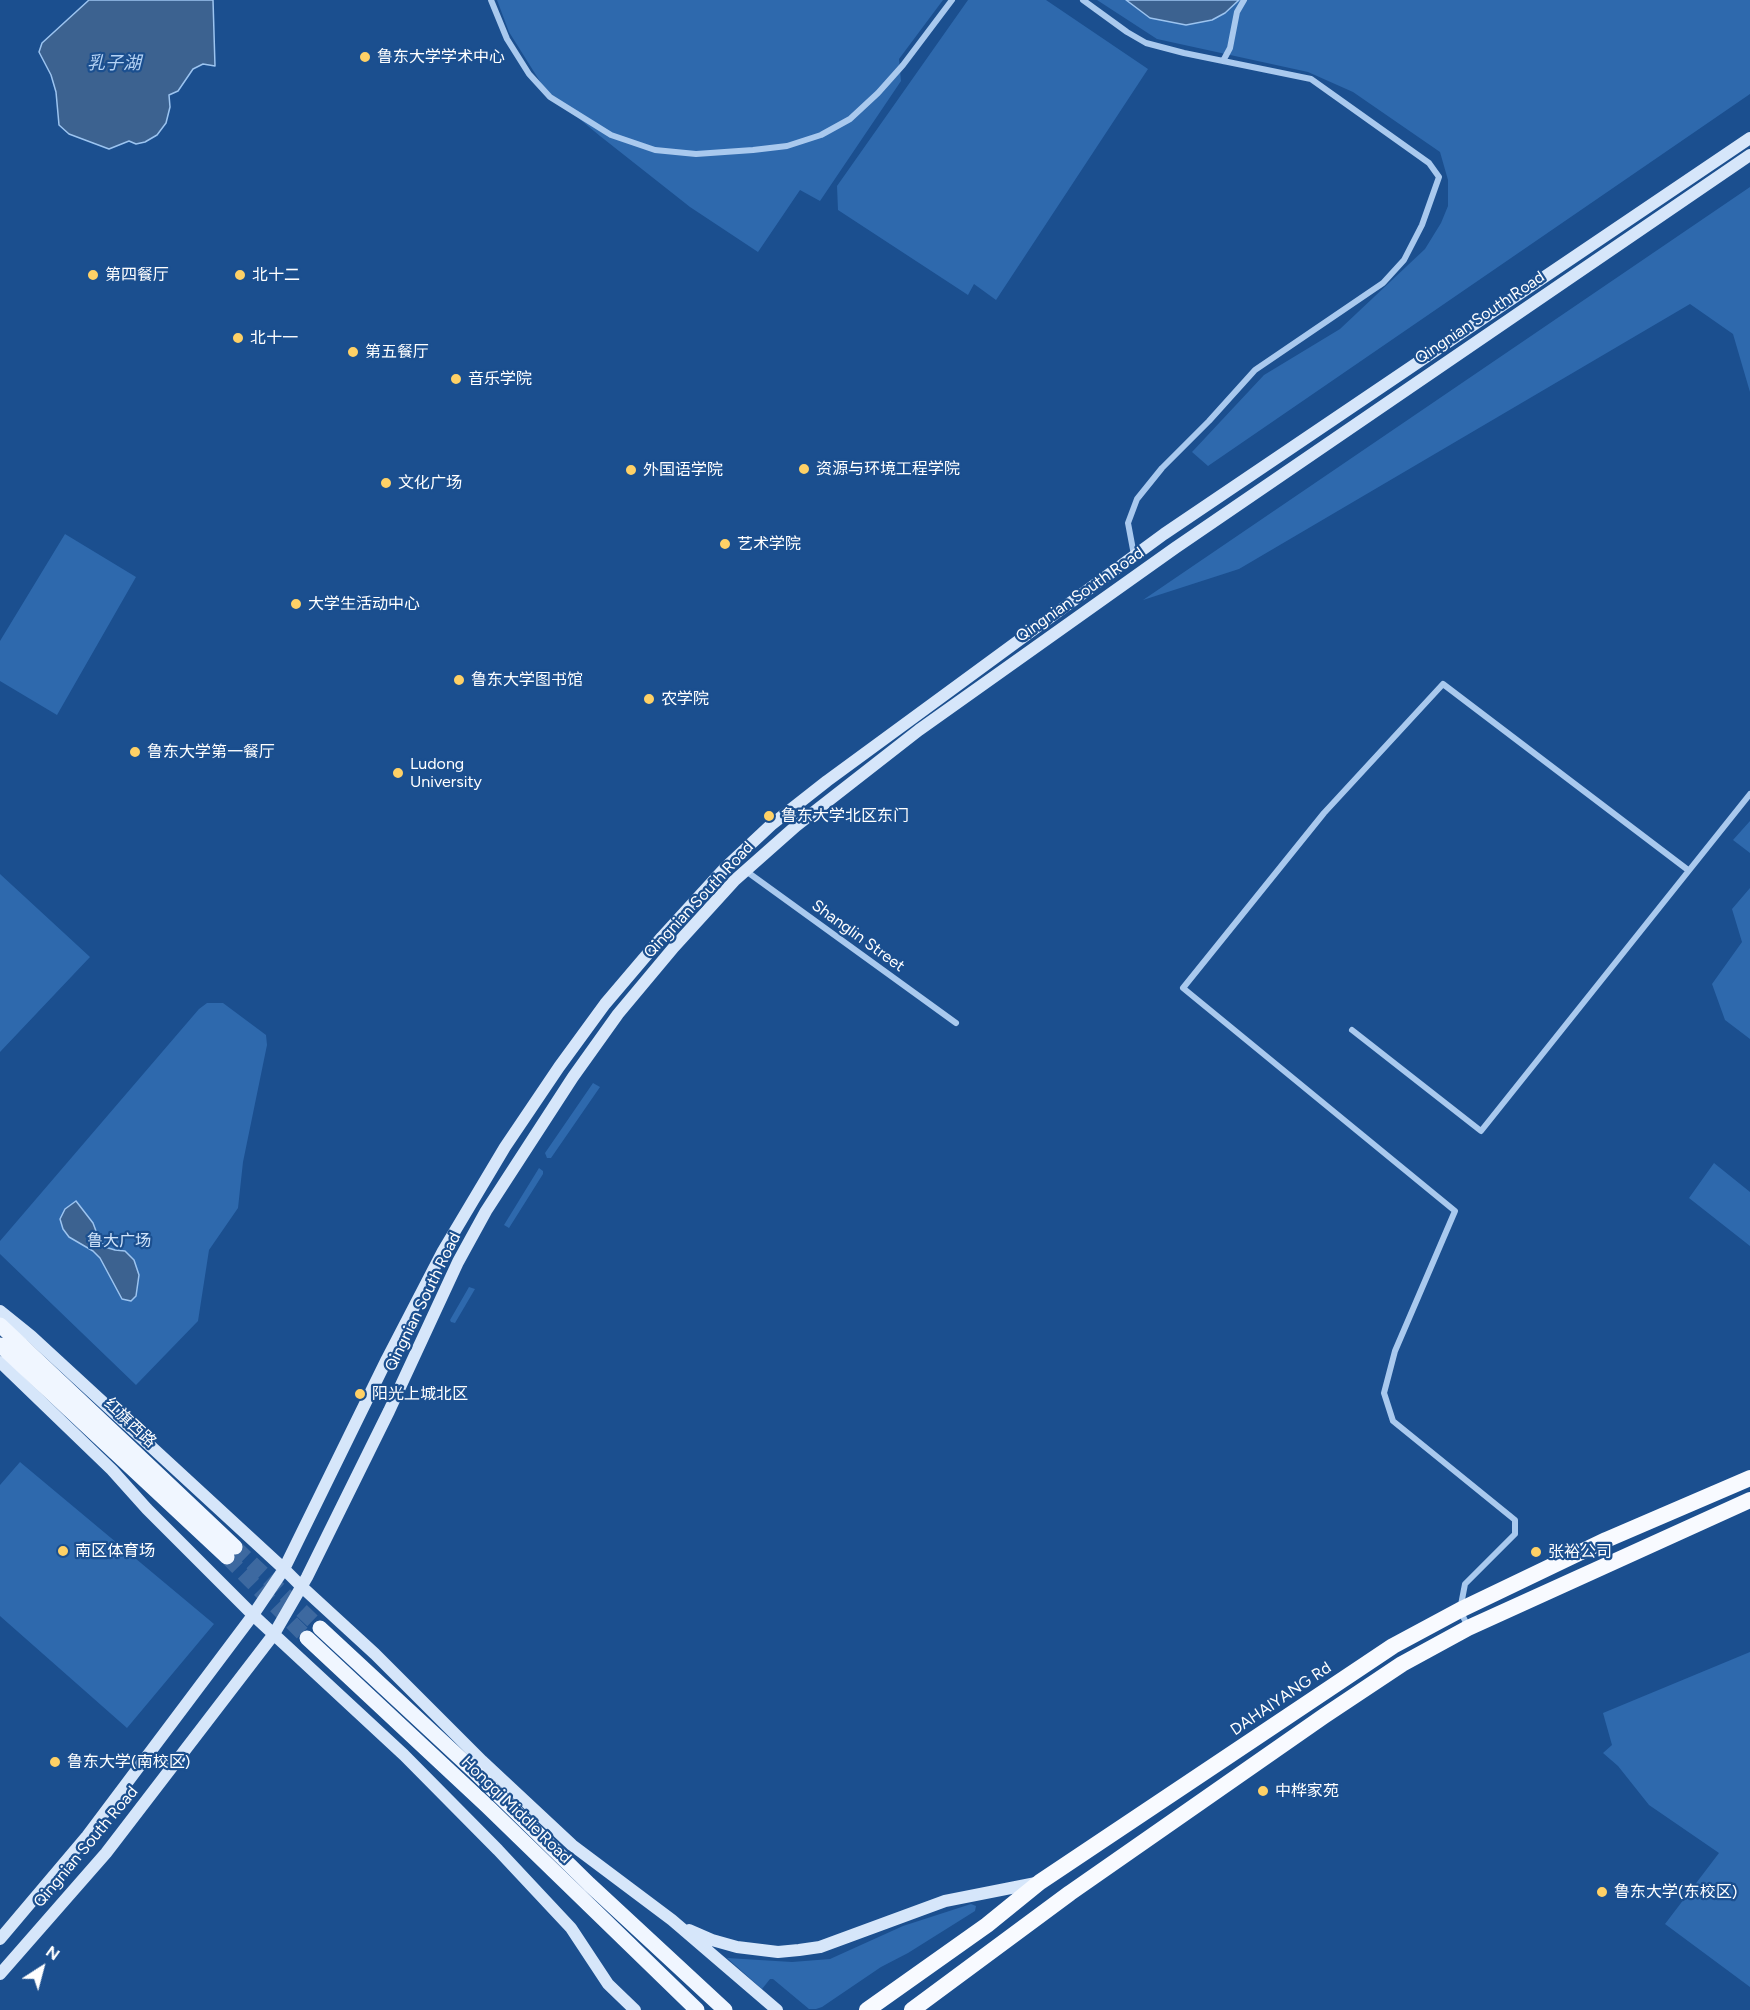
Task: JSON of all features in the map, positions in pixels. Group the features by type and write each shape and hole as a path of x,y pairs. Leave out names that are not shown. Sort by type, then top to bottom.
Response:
{"highway":[{"name":"DAHAIYANG Rd","path":"867,2010 987,1925 1041,1882 1393,1646 1460,1610 1606,1540 1750,1478"},
{"path":"912,2010 1061,1899 1402,1664 1468,1628 1750,1500"}],"main road":[{"name":"Qingnian South Road","path":"0,1939 87,1836 253,1616 284,1569 387,1359 471,1201 505,1147 606,1004 662,937 724,869 771,825 827,781 1134,556 1406,369 1750,138"},
{"name":"Qingnian South Road","path":"0,1974 106,1853 274,1634 302,1587 389,1412 458,1262 503,1184 573,1077 618,1014 675,947 745,871 796,826 919,730 1175,548 1750,155"},
{"path":"0,1311 31,1336 375,1654 482,1761 503,1789 572,1845 672,1920 776,2009"},
{"name":"红旗西路","path":"0,1325 231,1552 0,1346"},
{"path":"0,1362 112,1470 147,1509 253,1616 404,1755 554,1908 587,1950 609,1984 635,2010"},
{"name":"Hongqi Middle Road","path":"320,1628 503,1789 590,1884 725,2010"},
{"name":"Hongqi Middle Road","path":"307,1638 487,1806 696,2010"},
{"path":"672,1920 712,1940 736,1947 778,1952 799,1950 820,1947 945,1901 1041,1882"}],"street":[{"path":"491,0 507,39 529,74 550,97 611,135 655,150 696,154 787,146 821,135 850,119 903,65 952,0"},
{"path":"1083,0 1126,32 1146,43 1311,79 1429,163 1439,177 1422,225 1404,260 1383,283 1255,370 1162,468 1137,499 1128,523 1134,556"},
{"path":"1223,61 1230,48 1237,12 1244,0"},
{"path":"1468,1628 1460,1610 1465,1584 1515,1534 1515,1520 1393,1421 1384,1393 1395,1351 1455,1210 1183,988 1324,813 1443,684 1688,870"},
{"path":"1352,1030 1481,1131 1750,794"},
{"name":"Shanglin Street","path":"745,871 956,1023"}],"green space":[{"path":"497,0 943,0 899,59 901,81 820,201 800,190 758,252 690,207 546,91 509,32"},
{"path":"968,0 1046,0 1148,69 996,300 974,284 968,295 838,210 837,186"},
{"path":"1097,0 1750,0 1750,94 1208,466 1192,452 1264,375 1340,329 1425,249 1441,223 1448,206 1448,180 1440,152 1353,92 1308,72 1157,39"},
{"path":"1750,187 1750,392 1733,334 1690,304 1239,569 1143,600"},
{"path":"65,534 136,577 57,715 0,681 0,641"},
{"path":"1750,821 1750,853 1733,840"},
{"path":"0,874 90,957 0,1052"},
{"path":"1750,888 1750,1039 1725,1020 1712,984 1742,942 1732,909"},
{"name":"鲁大广场","path":"207,1003 223,1003 266,1035 267,1045 243,1162 238,1208 209,1250 198,1321 136,1385 0,1254 0,1241 199,1009"},
{"path":"593,1083 600,1087 551,1158 547,1158 545,1153"},
{"path":"1714,1163 1750,1192 1750,1246 1689,1198"},
{"path":"539,1168 543,1174 509,1228 504,1225"},
{"path":"469,1287 475,1289 455,1323 451,1322 450,1320"},
{"name":"南区体育场","path":"20,1462 214,1624 127,1728 0,1616 0,1485"},
{"path":"1750,1652 1750,1987 1665,1924 1719,1853 1649,1805 1618,1766 1603,1753 1612,1745 1603,1713"},
{"path":"971,1904 976,1906 975,1911 816,2009 809,2009 773,1979 770,1979 762,1989 727,1958 792,1962 830,1959 903,1926"}],"water":[{"name":"乳子湖","path":"89,0 213,0 215,66 203,64 193,69 178,91 169,95 170,107 166,123 157,135 145,142 136,144 129,141 109,149 69,134 59,125 56,92 51,75 39,52 42,43"},
{"path":"1126,0 1239,0 1225,13 1212,20 1186,25 1150,18"},
{"path":"76,1201 93,1223 105,1247 125,1251 134,1260 139,1275 136,1296 131,1301 122,1299 100,1258 93,1251 69,1237 63,1229 60,1219 65,1209"}],"tunnel":[{"path":"235,1547 320,1628"},
{"path":"227,1557 307,1638"}],"place":[{"name":"鲁东大学学术中心","path":"365,57"},
{"name":"第四餐厅","path":"93,275"},
{"name":"北十二","path":"240,275"},
{"name":"北十一","path":"238,338"},
{"name":"第五餐厅","path":"353,352"},
{"name":"音乐学院","path":"456,379"},
{"name":"资源与环境工程学院","path":"804,469"},
{"name":"外国语学院","path":"631,470"},
{"name":"文化广场","path":"386,483"},
{"name":"艺术学院","path":"725,544"},
{"name":"大学生活动中心","path":"296,604"},
{"name":"鲁东大学图书馆","path":"459,680"},
{"name":"农学院","path":"649,699"},
{"name":"鲁东大学第一餐厅","path":"135,752"},
{"name":"Ludong University","path":"398,773"},
{"name":"鲁东大学北区东门","path":"769,816"},
{"name":"阳光上城北区","path":"360,1394"},
{"name":"南区体育场","path":"63,1551"},
{"name":"张裕公司","path":"1536,1552"},
{"name":"鲁东大学(南校区)","path":"55,1762"},
{"name":"中桦家苑","path":"1263,1791"},
{"name":"鲁东大学(东校区)","path":"1602,1892"}]}
